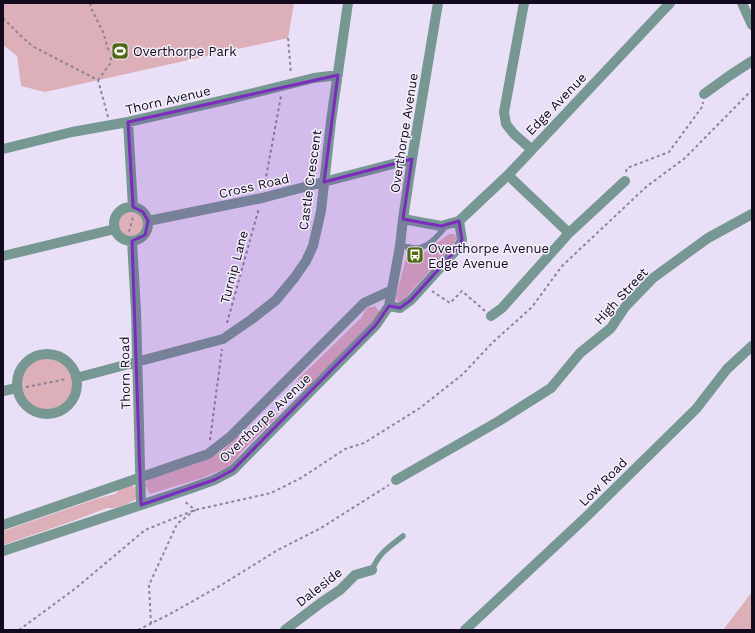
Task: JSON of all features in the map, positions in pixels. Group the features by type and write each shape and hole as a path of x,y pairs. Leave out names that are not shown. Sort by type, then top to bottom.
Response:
{"street":[{"name":"Castle Crescent","path":"76,378 223,339 276,300 295,277 306,261 313,246 321,211 331,121 348,3"},
{"name":"Overthorpe Avenue","path":"3,551 176,494 214,480 233,470 376,325 389,306 400,246 412,159 438,3"},
{"path":"524,3 504,112 506,124 514,134 531,149"},
{"name":"Edge Avenue","path":"403,218 441,226 459,221 508,175 670,3"},
{"path":"742,3 752,25"},
{"path":"704,94 752,61"},
{"name":"Thorn Avenue","path":"3,149 72,132 110,126 225,100 314,78 338,75"},
{"path":"128,122 133,208"},
{"name":"Cross Road","path":"148,221 262,198 412,159"},
{"path":"508,175 569,233"},
{"path":"491,316 502,308 569,233 625,181"},
{"path":"128,208 133,208 143,212 148,221 145,235 137,241 122,239 115,229 115,222 119,213 128,208"},
{"name":"High Street","path":"396,480 499,421 551,388 580,353 611,328 625,307 653,278 708,238 752,214"},
{"path":"389,306 400,308 411,300 458,248 462,240 459,221"},
{"path":"3,256 115,229"},
{"name":"Thorn Road","path":"130,241 136,311 141,505"},
{"name":"Overthorpe Avenue","path":"3,525 208,454 230,437 364,304 392,290"},
{"name":"Low Road","path":"465,630 585,518 685,420 696,409 727,369 752,346"},
{"path":"43,354 54,354 63,358 72,367 77,384 76,392 71,401 58,412 52,413 40,413 30,409 19,396 17,388 16,382 20,369 26,361 34,356 43,354"},
{"path":"3,391 17,388"},
{"name":"Daleside","path":"284,630 340,590 356,575 372,570"}],"lane":[{"path":"400,246 418,248 425,246 448,224"},
{"path":"372,570 381,554 403,536"}],"path":[{"path":"90,3 103,32 108,49 112,52 110,64 98,80"},
{"path":"3,18 32,46 98,80 110,126"},
{"name":"Turnip Lane","path":"208,454 223,339 262,198 288,84 288,38"},
{"path":"19,630 76,588 145,530 195,510 271,492 302,478 345,449 364,443 420,408 463,374 492,342 532,307 562,266 646,187 685,158 752,91"},
{"path":"625,181 627,168 668,152 702,107 704,94"},
{"path":"130,241 133,208"},
{"path":"424,285 450,303 462,291 491,316"},
{"path":"17,388 76,378"},
{"path":"138,630 223,584 276,551 321,528 396,480"},
{"path":"176,494 195,510"},
{"path":"151,624 149,585 177,524 195,510"}],"highlighted area":[{"path":"338,75 324,182 412,159 403,219 441,226 459,221 462,240 458,248 411,300 400,308 389,306 376,325 233,470 214,480 141,505 132,241 145,235 148,221 143,212 133,207 128,122"}],"shaded area":[{"name":"Overthorpe Park","path":"3,3 294,3 288,38 45,92 21,86 17,56 3,45"},
{"path":"131,207 137,208 143,212 147,218 147,230 143,236 137,240 131,241 125,240 119,236 115,230 114,224 115,218 119,212 125,208"},
{"path":"449,234 455,234 455,243 404,299 400,302 397,301 396,296 407,255 420,259 421,255"},
{"path":"375,306 380,313 373,321 306,389 299,392 295,385 299,378 361,318 367,308"},
{"path":"47,354 64,359 72,367 77,384 72,401 64,409 47,414 30,409 22,401 17,384 22,367 30,359"},
{"path":"270,410 277,413 276,418 241,452 228,467 202,478 150,494 145,485 147,481 154,477 198,463 221,452 238,436 241,437"},
{"path":"131,485 137,488 136,499 130,503 118,507 107,508 3,545 3,531 99,498 115,494 120,489"},
{"path":"752,592 752,630 723,630"}],"place":[{"name":"Overthorpe Park","path":"120,51"},
{"name":"Overthorpe Avenue Edge Avenue","path":"415,255"}]}
